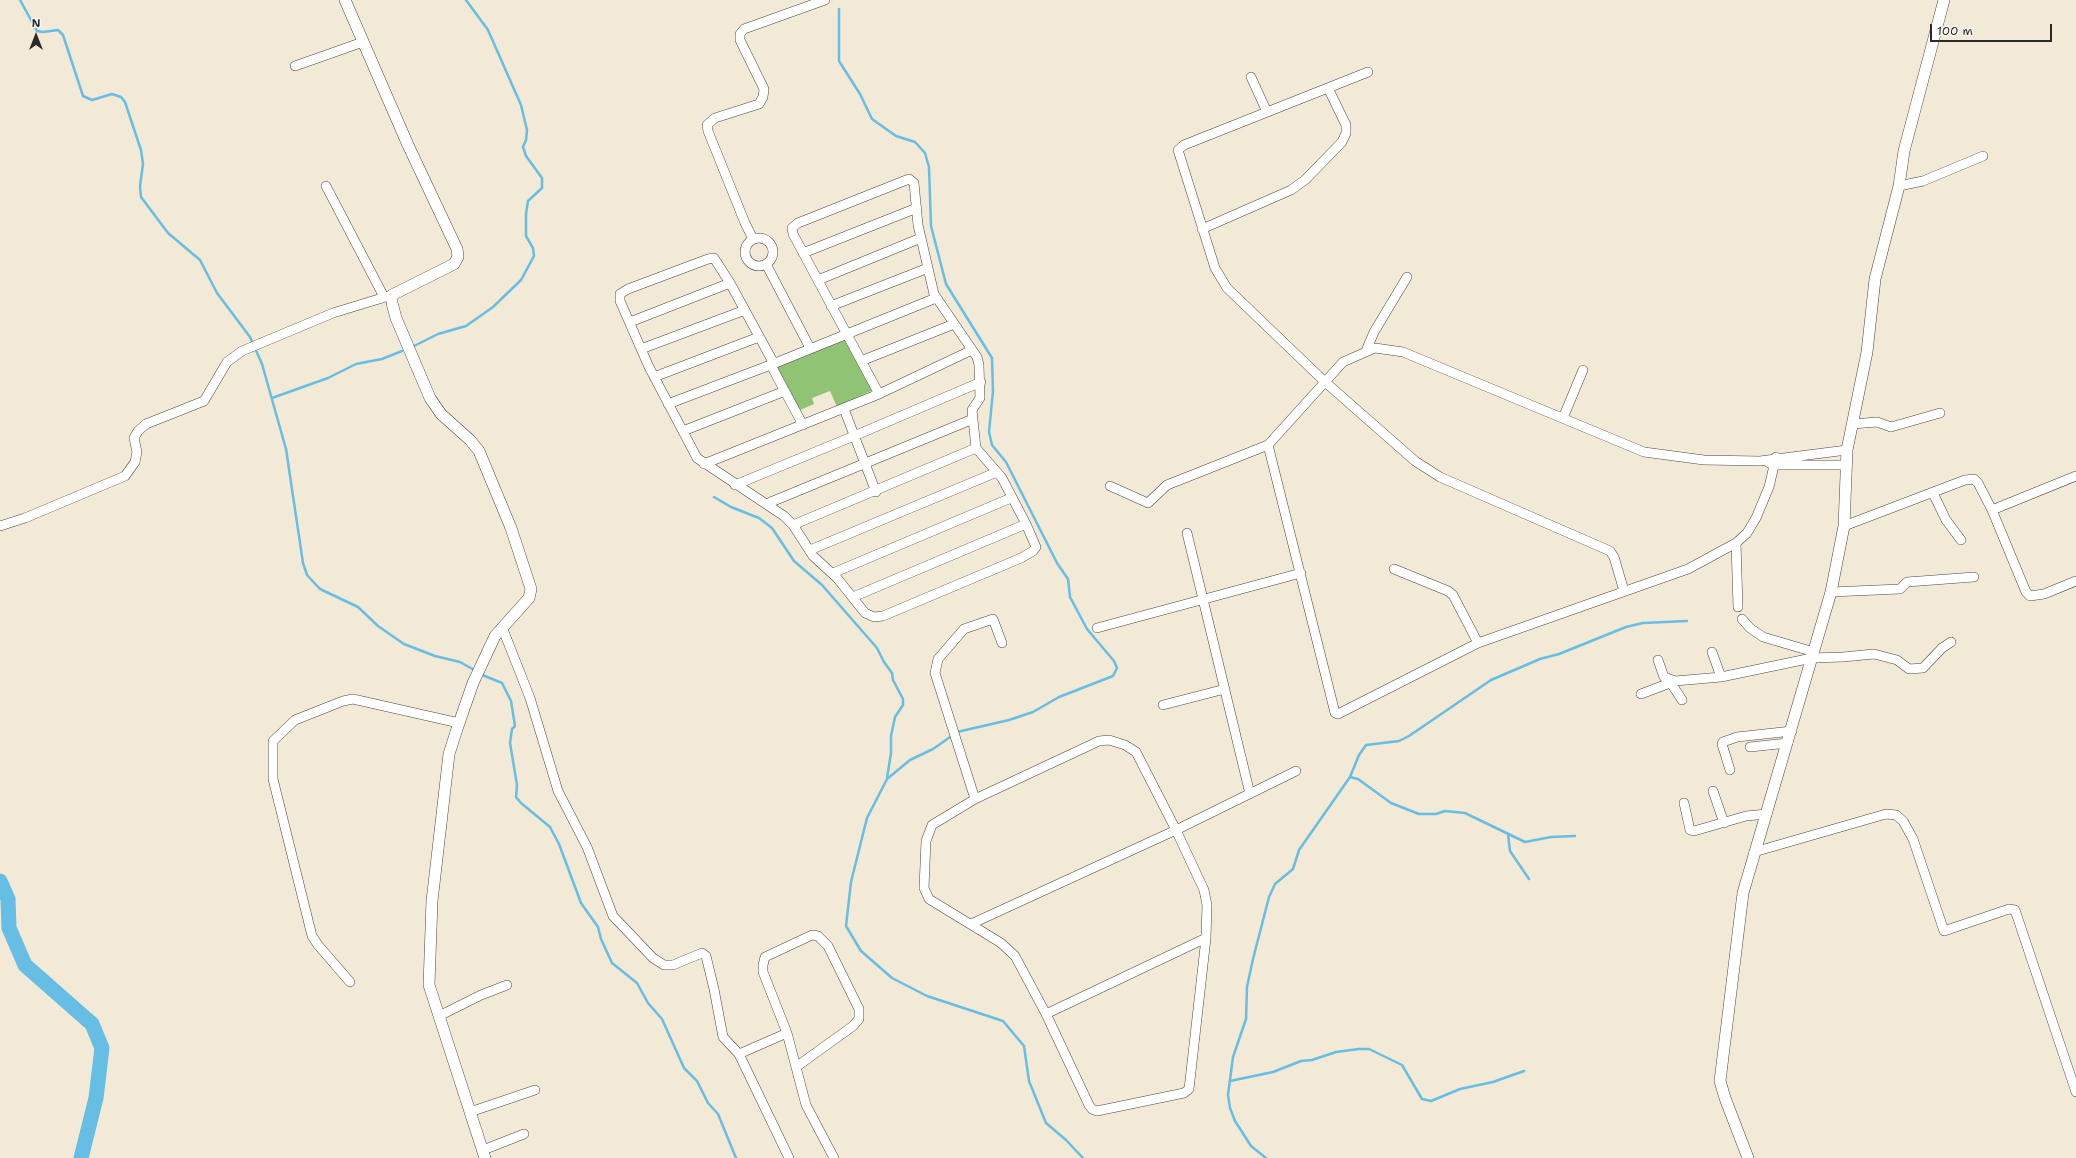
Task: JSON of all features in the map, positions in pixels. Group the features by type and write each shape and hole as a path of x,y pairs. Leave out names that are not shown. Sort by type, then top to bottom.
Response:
{"street":[{"path":"0,526 25,518 125,476 135,462 137,452 134,438 138,431 146,424 204,400 227,362 234,356 333,313 388,296 454,264 458,257 457,249 345,0"},
{"path":"754,239 745,223 708,131 707,124 715,118 758,104 763,97 764,89 740,40 740,34 744,29 825,0"},
{"path":"1748,1158 1725,1098 1720,1080 1720,1068 1743,894 1754,852 1792,731 1831,592 1844,526 1847,450 1867,352 1875,279 1899,186 1904,151 1944,0"},
{"path":"295,66 363,42"},
{"path":"1368,72 1184,145 1178,150 1214,268 1227,288 1324,381 1415,461 1440,477 1610,551 1614,557 1624,591"},
{"path":"1252,77 1267,112"},
{"path":"1202,229 1291,190 1305,180 1342,142 1346,133 1346,124 1328,88"},
{"path":"1899,186 1924,181 1983,156"},
{"path":"803,425 745,310 714,258 628,289 620,294 620,301 654,377 696,456 704,464 784,516 793,525 810,550 853,597 865,613 874,617 883,616 1014,561 1033,551 1036,547 1026,524 997,472 976,448 973,407 980,398 977,357 936,298 921,238 914,183 909,178 798,223 792,228 793,234 879,394"},
{"path":"326,186 392,303 396,318 430,398 441,414 470,440 479,452 511,528 531,588 529,598 495,636 473,683 449,754 432,901 429,985 484,1154 524,1134"},
{"path":"803,253 917,208"},
{"path":"818,280 921,238"},
{"path":"754,239 765,239 772,247 773,255 766,264 753,264 746,258 745,249 754,239"},
{"path":"766,264 810,348"},
{"path":"831,306 928,268"},
{"path":"1366,351 1374,332 1407,277"},
{"path":"630,322 730,283"},
{"path":"668,404 773,364 936,298"},
{"path":"641,349 745,310"},
{"path":"861,361 954,324"},
{"path":"654,377 759,337"},
{"path":"1110,486 1148,503 1167,485 1268,445 1324,381 1343,362 1375,348 1402,352 1644,452 1704,460 1760,460 1847,465"},
{"path":"704,464 844,409 972,350"},
{"path":"1563,418 1583,370"},
{"path":"735,485 980,382"},
{"path":"683,431 785,391"},
{"path":"844,409 876,492"},
{"path":"1852,424 1876,422 1891,427 1940,413"},
{"path":"766,504 973,419"},
{"path":"1268,445 1335,713 1338,714 1478,643 1688,570 1736,543 1748,533 1756,518 1769,487 1775,461"},
{"path":"793,525 876,492 976,448"},
{"path":"1775,461 1847,450"},
{"path":"810,550 997,472"},
{"path":"1992,510 2076,476"},
{"path":"1844,526 1933,494 1965,480 1974,479 1978,483 1992,510 2026,592 2030,596 2044,594 2076,581"},
{"path":"1933,494 1946,520 1960,540"},
{"path":"832,573 1011,498"},
{"path":"853,597 1026,524"},
{"path":"1187,533 1250,794"},
{"path":"1736,543 1738,607"},
{"path":"1394,569 1448,591 1453,595 1478,643"},
{"path":"1097,628 1301,573"},
{"path":"1831,592 1900,590 1907,582 1974,577"},
{"path":"975,799 935,673 938,659 964,629 993,619 1002,643"},
{"path":"1742,619 1750,628 1763,637 1813,655 1843,657 1874,654 1897,660 1909,669 1923,668 1942,648 1951,642"},
{"path":"502,627 530,698 558,791 587,847 613,916 648,952 664,965 673,965 702,953 706,956 713,982 723,1037 739,1054 789,1158"},
{"path":"1712,652 1721,677"},
{"path":"1641,694 1673,682 1721,677 1813,655"},
{"path":"1658,660 1664,677 1673,682 1682,700"},
{"path":"1163,705 1225,689"},
{"path":"350,982 318,946 312,936 273,779 273,741 295,720 343,701 353,699 459,722"},
{"path":"1730,770 1722,744 1724,742 1736,737 1792,731"},
{"path":"1109,740 1125,744 1136,752 1176,830 1204,890 1207,905 1206,938 1189,1089 1184,1093 1097,1110 1092,1109 1046,1014 1015,956 1002,943 929,899 924,888 926,841 932,825 975,799 1099,741 1109,740"},
{"path":"1750,747 1788,743"},
{"path":"971,924 1176,830 1296,771"},
{"path":"1713,791 1724,823"},
{"path":"1684,803 1690,830 1700,830 1746,816 1767,814"},
{"path":"1754,852 1886,814 1896,815 1903,821 1914,839 1944,931 2009,909 2015,910 2076,1092"},
{"path":"796,1067 853,1026 859,1019 859,1009 828,946 818,936 812,935 766,958 763,965 763,972 787,1033 806,1105 834,1158"},
{"path":"1046,1014 1206,938"},
{"path":"439,1016 481,995 507,985"},
{"path":"739,1054 787,1033"},
{"path":"470,1112 535,1090"}],"green space":[{"path":"844,338 873,390 837,407 830,391 812,398 814,404 800,410 777,366"}],"waterway":[{"path":"20,0 37,31 43,32 58,30 63,35 83,96 92,100 112,94 121,97 125,102 141,150 143,164 140,186 141,197 168,233 200,260 217,293 250,337 262,364 286,449 303,563 307,575 320,589 358,607 378,626 404,644 435,656 460,662 476,671"},
{"path":"414,346 438,334 466,326 493,307 521,280 534,256 533,248 526,236 526,214 528,201 542,188 542,178 526,156 523,147 526,140 527,130 521,105 488,30 466,0"},
{"path":"839,9 839,61 860,94 872,119 896,136 915,142 925,153 929,167 931,226 946,284 992,358 993,391 989,432 992,445 1006,462 1057,563 1068,579 1070,597 1087,629 1114,661 1117,668 1113,676 1059,697 1033,712 1009,720 957,732"},
{"path":"272,398 328,378 356,364 382,359 402,351"},
{"path":"714,497 731,507 759,518 772,528 794,561 822,585 877,648 884,662 892,673 893,680 903,699 903,705 895,717 891,736 891,753 887,778"},
{"path":"1266,1158 1251,1146 1235,1121 1230,1108 1228,1095 1233,1057 1246,1019 1247,987 1253,959 1269,897 1275,884 1293,869 1299,850 1350,777 1359,755 1366,745 1399,741 1409,736 1491,680 1540,659 1559,654 1626,627 1643,623 1687,621"},
{"path":"480,674 502,683 511,701 515,726 512,729 510,743 517,785 516,797 550,827 559,844 581,903 598,927 601,939 612,963 637,983 648,1003 662,1019 684,1068 697,1081 708,1103 718,1114 736,1158"},
{"path":"953,735 933,749 910,760 887,779 867,818 851,882 846,926 861,951 892,978 927,996 1003,1021 1024,1046 1029,1081 1046,1123 1066,1140 1083,1158"},
{"path":"1350,777 1358,779 1391,803 1419,814 1436,814 1445,811 1465,813 1525,842 1551,837 1575,836"},
{"path":"1508,834 1510,851 1529,879"},
{"path":"0,881 8,899 9,928 25,965 92,1024 102,1048 96,1098 81,1158"},
{"path":"1230,1081 1273,1072 1301,1061 1312,1060 1336,1052 1359,1049 1369,1049 1402,1065 1422,1099 1431,1101 1460,1089 1493,1082 1524,1071"}]}
